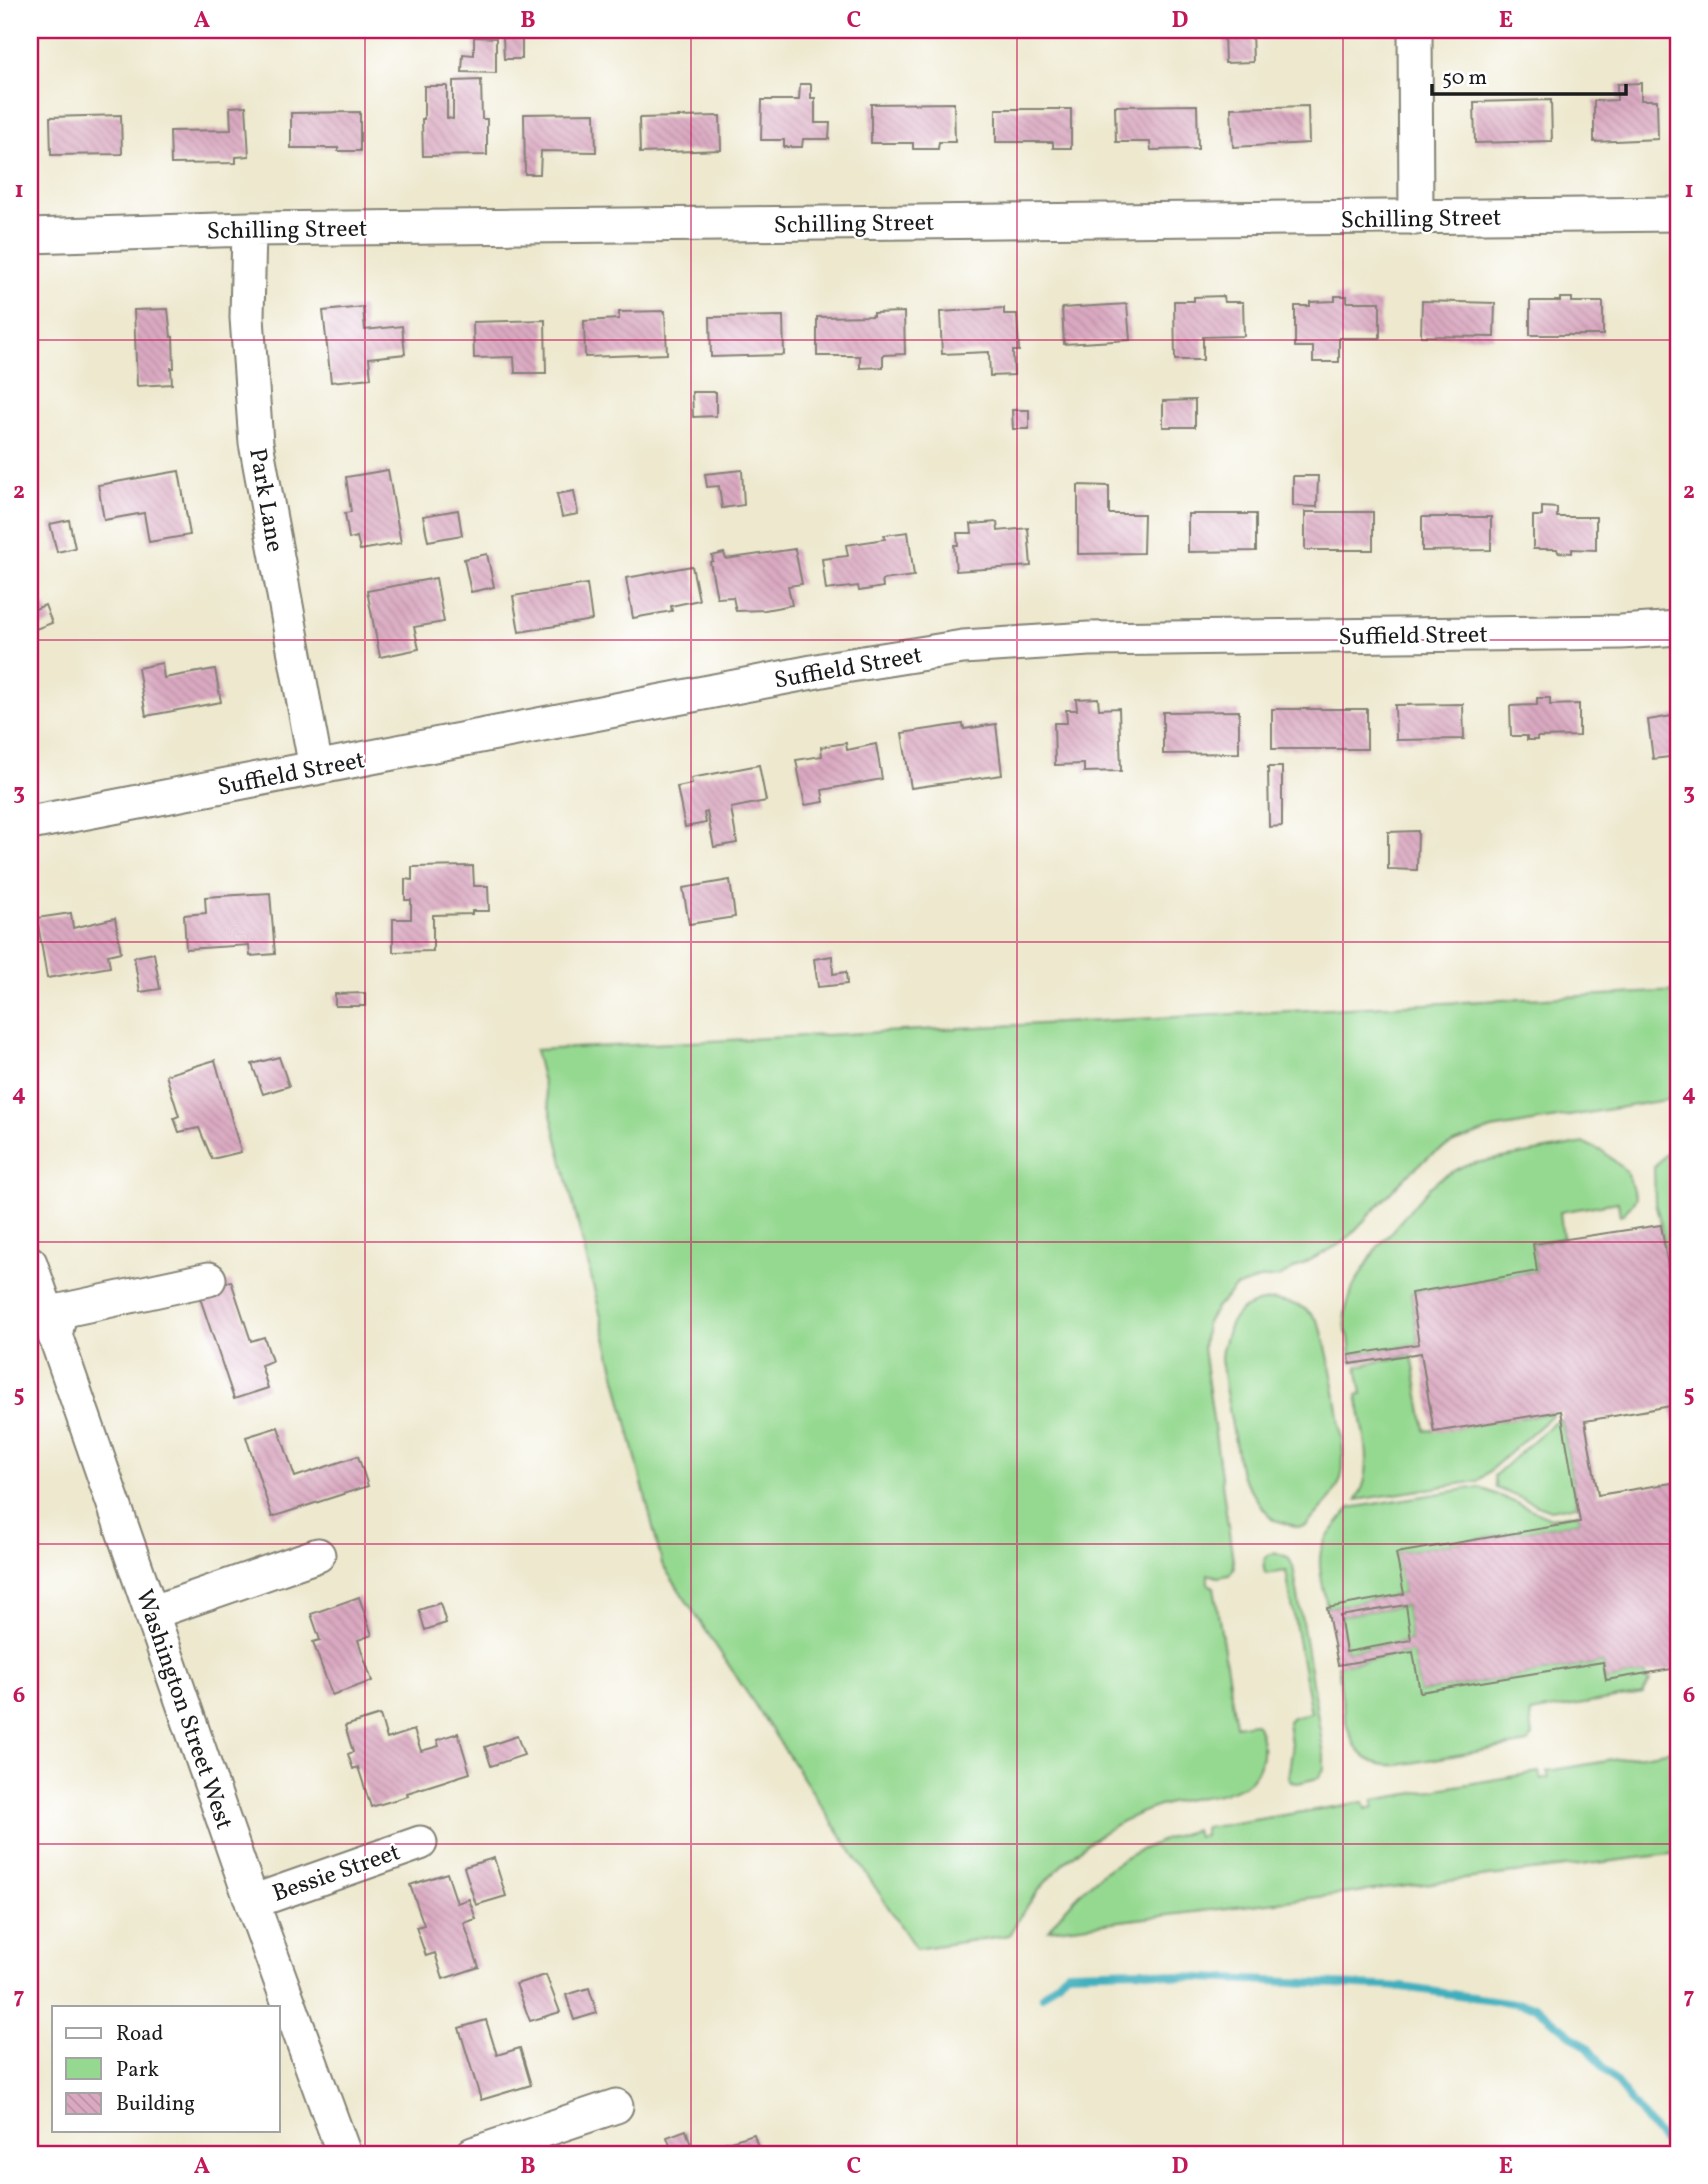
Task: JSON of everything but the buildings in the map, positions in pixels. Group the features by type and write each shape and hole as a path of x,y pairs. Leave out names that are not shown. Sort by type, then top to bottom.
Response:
{"street":[{"path":"1416,30 1416,218"},
{"name":"Schilling Street","path":"30,236 249,229 1678,214"},
{"name":"Park Lane","path":"249,229 247,318 256,443 316,768"},
{"name":"Suffield Street","path":"30,823 838,667 963,648 1089,639 1622,632 1678,628"},
{"name":"Washington Street West","path":"30,1263 252,1902 344,2154"},
{"path":"55,1337 60,1311 209,1279"},
{"path":"151,1613 318,1555"},
{"name":"Bessie Street","path":"252,1902 419,1843"},
{"path":"474,2154 616,2106"}],"green space":[{"path":"1678,991 1678,1098 1492,1129 1454,1143 1431,1155 1405,1177 1344,1242 1279,1277 1260,1279 1235,1288 1216,1308 1206,1324 1203,1348 1234,1568 1229,1575 1218,1577 1208,1574 1208,1584 1214,1587 1236,1726 1254,1723 1260,1733 1262,1757 1257,1772 1239,1788 1147,1810 1099,1835 1058,1869 1040,1889 1009,1935 916,1949 662,1564 535,1050"},
{"path":"1678,1141 1678,1325 1655,1202 1654,1167"},
{"path":"1584,1143 1604,1152 1626,1171 1636,1198 1623,1215 1620,1216 1618,1202 1560,1212 1563,1238 1533,1244 1537,1271 1411,1293 1419,1344 1351,1355 1345,1329 1345,1312 1353,1287 1376,1249 1429,1188 1442,1177 1465,1165"},
{"path":"1274,1300 1302,1307 1321,1328 1340,1427 1343,1466 1339,1485 1306,1526 1298,1527 1275,1520 1262,1507 1241,1475 1221,1359 1230,1324 1241,1310"},
{"path":"1412,1355 1425,1430 1552,1415 1478,1481 1357,1500 1363,1488 1367,1462 1357,1394 1362,1394 1357,1366"},
{"path":"1562,1420 1577,1505 1550,1510 1496,1488 1494,1476 1554,1422"},
{"path":"1479,1487 1551,1518 1579,1513 1580,1522 1397,1553 1404,1594 1327,1608 1321,1572 1321,1551 1350,1508"},
{"path":"1274,1552 1288,1557 1293,1566 1324,1755 1324,1769 1318,1778 1298,1783 1291,1782 1288,1777 1292,1752 1288,1721 1292,1717 1311,1713 1286,1571 1266,1574 1264,1570 1266,1557"},
{"path":"1406,1605 1411,1640 1346,1652 1340,1616"},
{"path":"1413,1652 1420,1692 1603,1662 1606,1680 1646,1673 1647,1681 1650,1681 1643,1694 1530,1713 1533,1736 1528,1743 1399,1765 1380,1764 1366,1758 1356,1747 1349,1732 1338,1665"},
{"path":"1678,1749 1678,1853 1048,1930 1079,1894 1112,1866 1150,1845 1195,1830 1197,1837 1204,1836 1204,1828 1364,1802 1366,1809 1374,1807 1373,1800 1539,1772 1541,1780 1549,1778 1547,1771"}],"waterway":[{"path":"1042,1996 1068,1972 1141,1970 1179,1977 1402,1987 1535,2006 1588,2048 1673,2154"}]}
